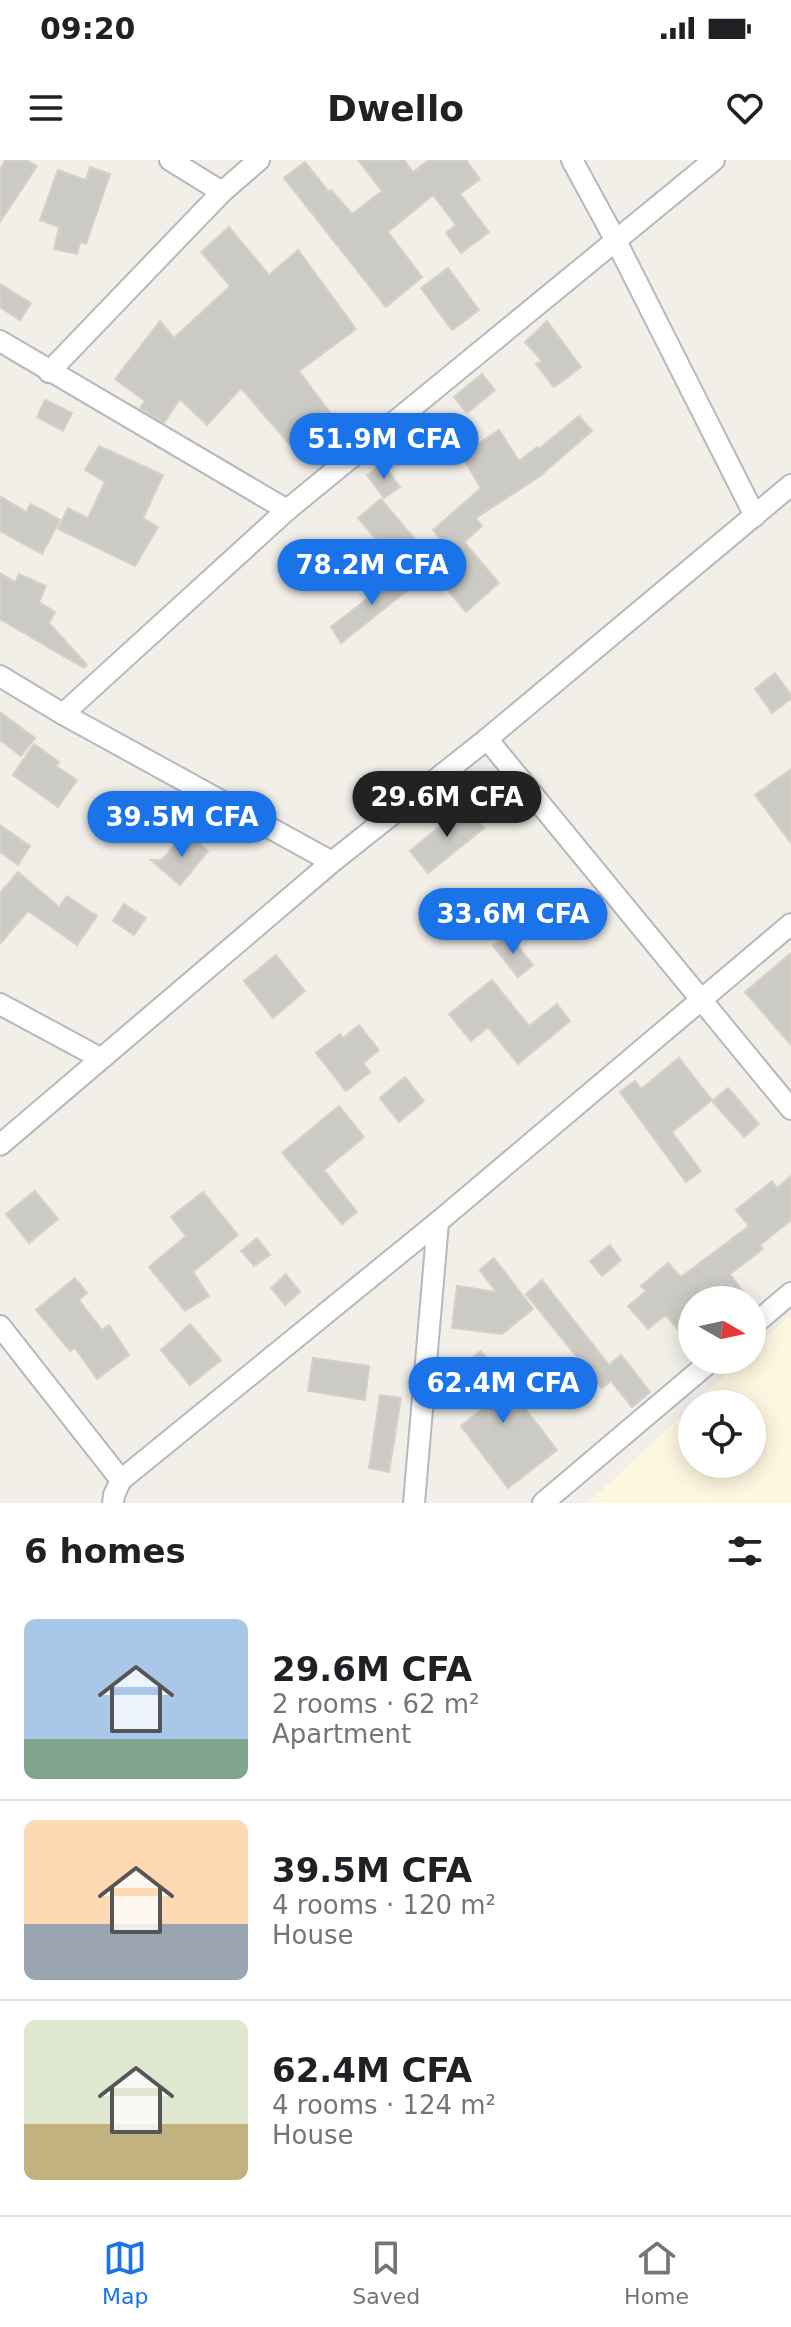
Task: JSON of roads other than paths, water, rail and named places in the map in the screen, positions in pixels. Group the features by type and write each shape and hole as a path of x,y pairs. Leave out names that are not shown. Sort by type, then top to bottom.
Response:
{"street":[{"path":"170,160 222,192"},
{"path":"49,372 222,192 259,160"},
{"path":"572,160 755,516"},
{"path":"63,714 287,510 714,160"},
{"path":"0,341 287,510"},
{"path":"0,1145 332,862 487,739 791,485"},
{"path":"0,676 332,862"},
{"path":"487,739 791,1109"},
{"path":"113,1503 121,1480 438,1222 791,924"},
{"path":"0,1004 100,1058"},
{"path":"414,1503 438,1222"},
{"path":"766,1314 791,1293"},
{"path":"0,1326 121,1480"},
{"path":"543,1503 695,1374"}]}
